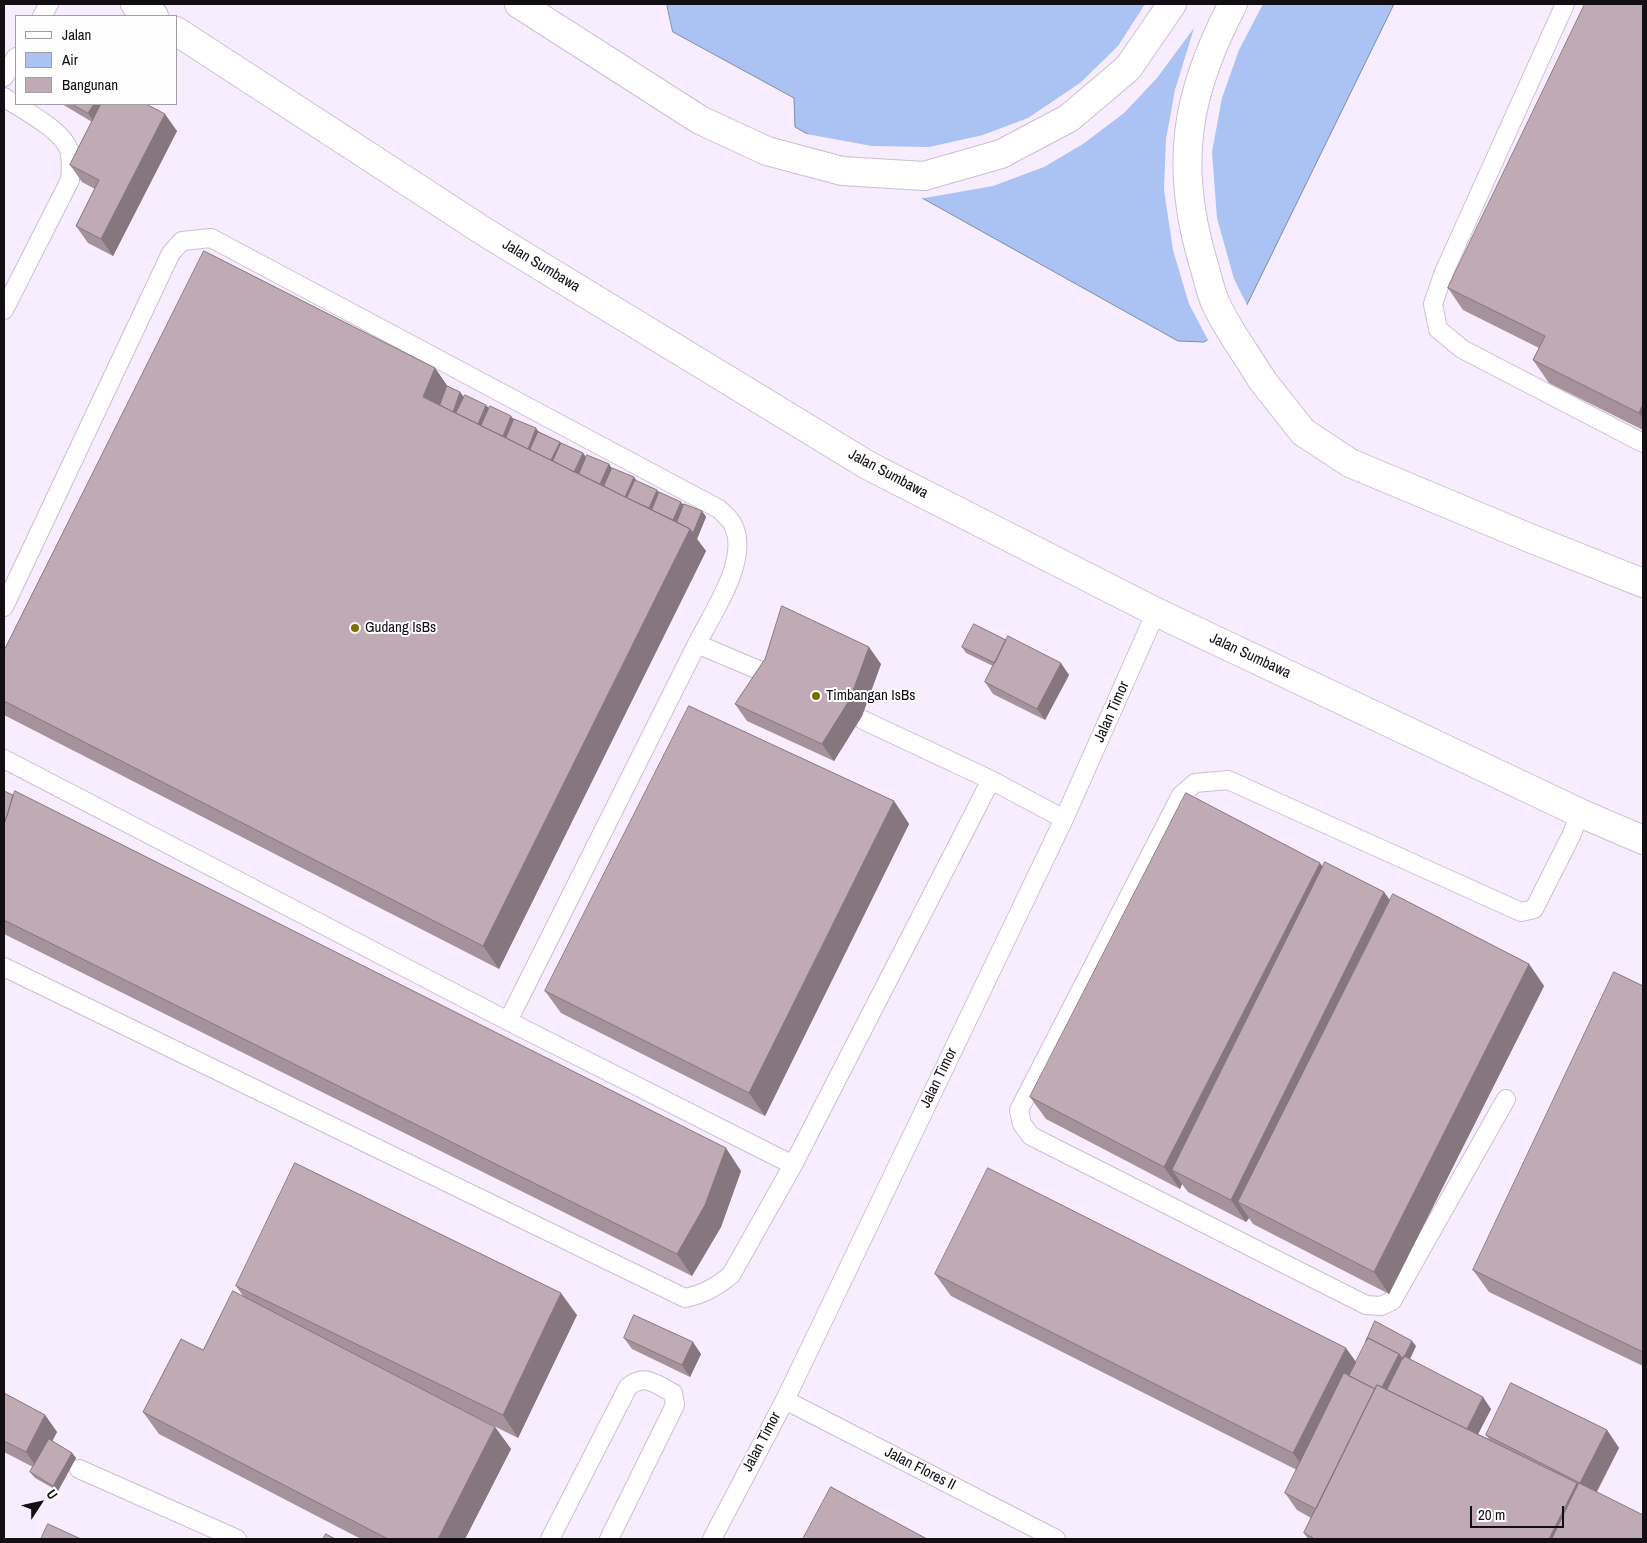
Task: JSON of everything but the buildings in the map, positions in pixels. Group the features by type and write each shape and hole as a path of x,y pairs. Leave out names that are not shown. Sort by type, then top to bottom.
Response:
{"street":[{"path":"135,4 152,15"},
{"path":"519,4 700,120 767,151 842,171 924,176 1001,154 1069,118 1128,68 1172,4"},
{"path":"1233,4 1213,42 1193,101 1186,161 1193,227 1215,302 1262,380 1303,432 1350,463 1643,583"},
{"name":"Jalan Sumbawa","path":"178,32 488,234 869,466 1575,824 1643,840"}],"lane":[{"path":"43,15 49,4"},
{"path":"1566,4 1444,272 1433,304 1438,329 1462,349 1643,443"},
{"path":"4,77 15,59"},
{"path":"4,97 15,104"},
{"path":"4,310 70,180 72,163 69,148 60,135 16,105"},
{"path":"4,607 171,253 182,241 211,238 719,509 732,522 738,540 735,568 508,1021"},
{"name":"Jalan Timor","path":"712,1539 785,1400 1064,819 1156,612"},
{"path":"697,644 775,677"},
{"path":"863,720 991,780 1064,819"},
{"path":"4,759 508,1021 793,1165"},
{"path":"4,967 685,1298 700,1295 715,1288 731,1275 793,1165 991,780"},
{"path":"1506,1099 1392,1301 1380,1306 1366,1305 1031,1136 1022,1124 1019,1110 1181,795 1195,783 1228,780 1521,912 1534,909 1575,824"},
{"path":"550,1539 628,1387 636,1380 644,1379 673,1393 675,1405 609,1539"},
{"name":"Jalan Flores II","path":"785,1400 1056,1539"},
{"path":"79,1469 236,1539"}],"water":[{"path":"667,4 1394,4 1240,319 1204,342 1178,341 795,127 794,98 673,32"}],"pier":[{"path":"1145,4 1263,4 1239,50 1222,98 1212,152 1217,218 1234,279 1248,307 1241,321 1209,342 1189,304 1173,250 1164,190 1166,139 1175,90 1194,28 1157,78 1124,113 1083,144 1044,167 993,186 919,199 801,133 872,146 929,147 983,135 1028,118 1080,83 1118,46"}],"place":[{"name":"Gudang IsBs","path":"355,628"},
{"name":"Timbangan IsBs","path":"816,696"}]}
